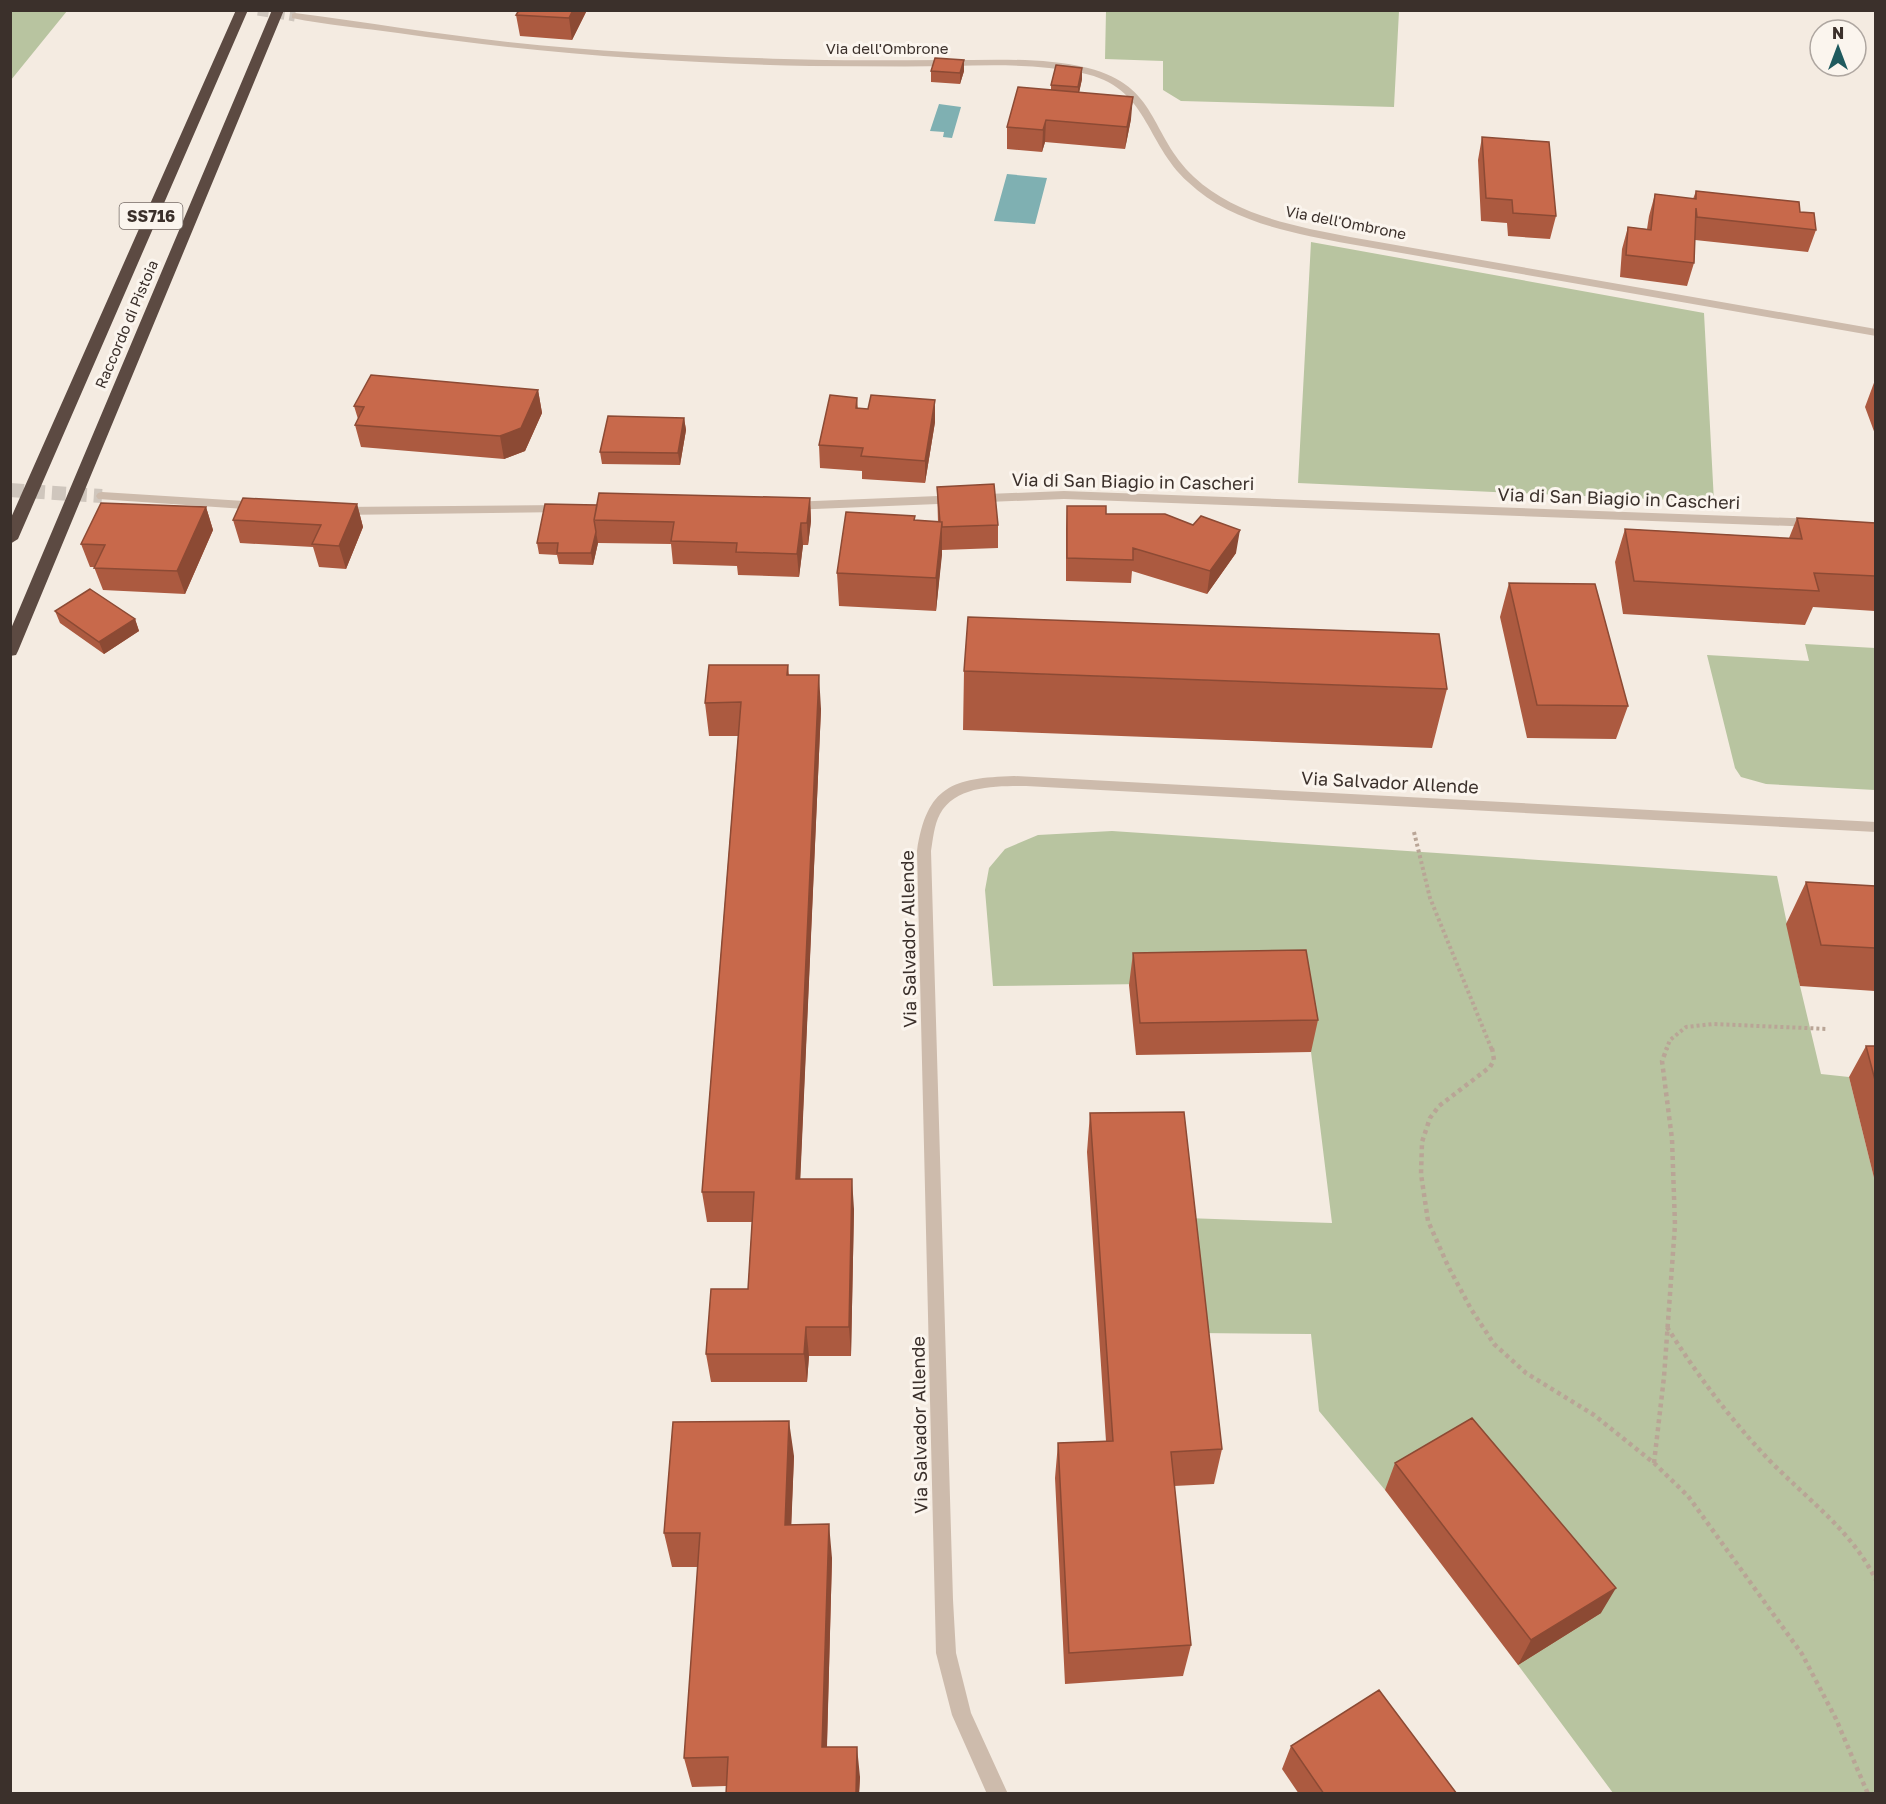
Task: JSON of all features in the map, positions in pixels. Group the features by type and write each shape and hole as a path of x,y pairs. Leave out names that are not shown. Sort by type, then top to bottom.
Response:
{"highway":[{"name":"Raccordo di Pistoia","path":"10,539 242,10"},
{"name":"Raccordo di Pistoia","path":"10,651 278,10"}],"street":[{"name":"Via dell'Ombrone","path":"295,16 509,45 588,51 759,61 1001,63 1080,69 1114,79 1133,91 1180,168 1199,186 1224,204 1258,218 1280,225 1398,248 1875,333"},
{"name":"Via di San Biagio in Cascheri","path":"779,507 1064,495 1833,524"},
{"path":"102,496 278,507"},
{"path":"325,510 578,509"},
{"name":"Via Salvador Allende","path":"998,1794 962,1715 946,1653 924,851 933,812 944,798 959,790 1004,781 1875,827"}],"path":[{"path":"1407,802 1430,898 1491,1046 1494,1060 1490,1067 1439,1106 1430,1118 1422,1142 1421,1174 1428,1221 1448,1266 1470,1309 1494,1344 1526,1373 1594,1415 1654,1463 1689,1496 1802,1654 1836,1719 1868,1794"},
{"path":"1654,1463 1675,1225 1672,1139 1662,1061 1670,1040 1686,1027 1713,1024 1828,1029"},
{"path":"1667,1327 1705,1385 1771,1462 1834,1521 1870,1567 1875,1580"}],"green space":[{"path":"10,11 67,11 11,80"},
{"path":"1106,11 1399,11 1394,107 1181,101 1163,90 1163,61 1105,59"},
{"path":"1311,242 1704,313 1714,502 1298,483"},
{"path":"1805,644 1875,648 1875,790 1766,784 1741,777 1735,768 1707,655 1809,661"},
{"path":"1112,831 1777,876 1821,1074 1849,1077 1875,1182 1875,1793 1613,1793 1518,1665 1461,1446 1385,1490 1319,1411 1311,1334 1198,1333 1186,1218 1332,1223 1311,1052 1299,982 993,986 985,890 989,868 1005,849 1038,835"}],"water":[{"path":"939,104 961,107 952,138 943,137 944,132 930,131"},
{"path":"1007,174 1047,178 1035,224 994,221"}],"building":[{"path":"519,10 573,10 569,18 516,15"},
{"path":"935,58 964,60 960,73 931,71"},
{"path":"1056,65 1082,68 1078,87 1051,85"},
{"path":"1018,87 1133,97 1127,127 1046,120 1043,130 1007,127"},
{"path":"1482,137 1549,142 1556,216 1513,213 1512,200 1486,198"},
{"path":"1696,191 1799,202 1800,212 1814,213 1816,230 1697,217 1696,208 1694,263 1626,255 1628,227 1651,230 1655,194 1696,199"},
{"path":"371,375 538,390 521,428 500,436 355,425 364,407 354,406"},
{"path":"830,395 857,398 856,408 868,409 871,395 935,400 925,461 861,456 863,448 819,445"},
{"path":"608,416 684,418 678,453 600,452"},
{"path":"994,484 998,525 942,527 937,487"},
{"path":"599,493 810,498 807,523 801,523 797,554 736,552 737,543 671,541 674,522 594,520"},
{"path":"243,498 357,504 339,546 312,544 321,525 233,520"},
{"path":"101,503 206,507 177,571 94,568 105,545 81,544"},
{"path":"545,504 597,505 594,520 596,532 591,553 557,553 558,543 537,543"},
{"path":"1067,506 1106,506 1106,514 1165,514 1193,525 1201,516 1240,530 1210,571 1133,548 1133,560 1067,558"},
{"path":"846,512 915,516 914,520 942,522 936,578 837,573"},
{"path":"1797,518 1875,523 1875,576 1814,573 1819,591 1634,581 1625,529 1802,539"},
{"path":"1509,583 1595,584 1628,706 1537,705"},
{"path":"90,589 135,619 99,642 55,611"},
{"path":"968,617 1439,634 1447,689 964,671"},
{"path":"709,665 788,665 787,675 819,675 796,1179 852,1179 849,1327 806,1327 804,1354 706,1354 711,1289 748,1289 754,1192 702,1192 741,702 705,703"},
{"path":"1806,882 1875,886 1875,948 1821,945"},
{"path":"1306,950 1318,1020 1140,1023 1133,953"},
{"path":"1866,1046 1875,1046 1875,1080"},
{"path":"1184,1112 1222,1449 1171,1452 1191,1645 1069,1653 1058,1443 1113,1441 1090,1113"},
{"path":"1472,1418 1616,1588 1531,1640 1395,1463"},
{"path":"789,1421 785,1525 829,1524 822,1747 857,1747 856,1794 726,1794 728,1757 684,1758 700,1533 664,1533 673,1422"},
{"path":"1379,1690 1457,1794 1324,1794 1291,1746"}],"tunnel":[{"path":"258,10 295,16"},
{"path":"10,490 102,496"}]}
